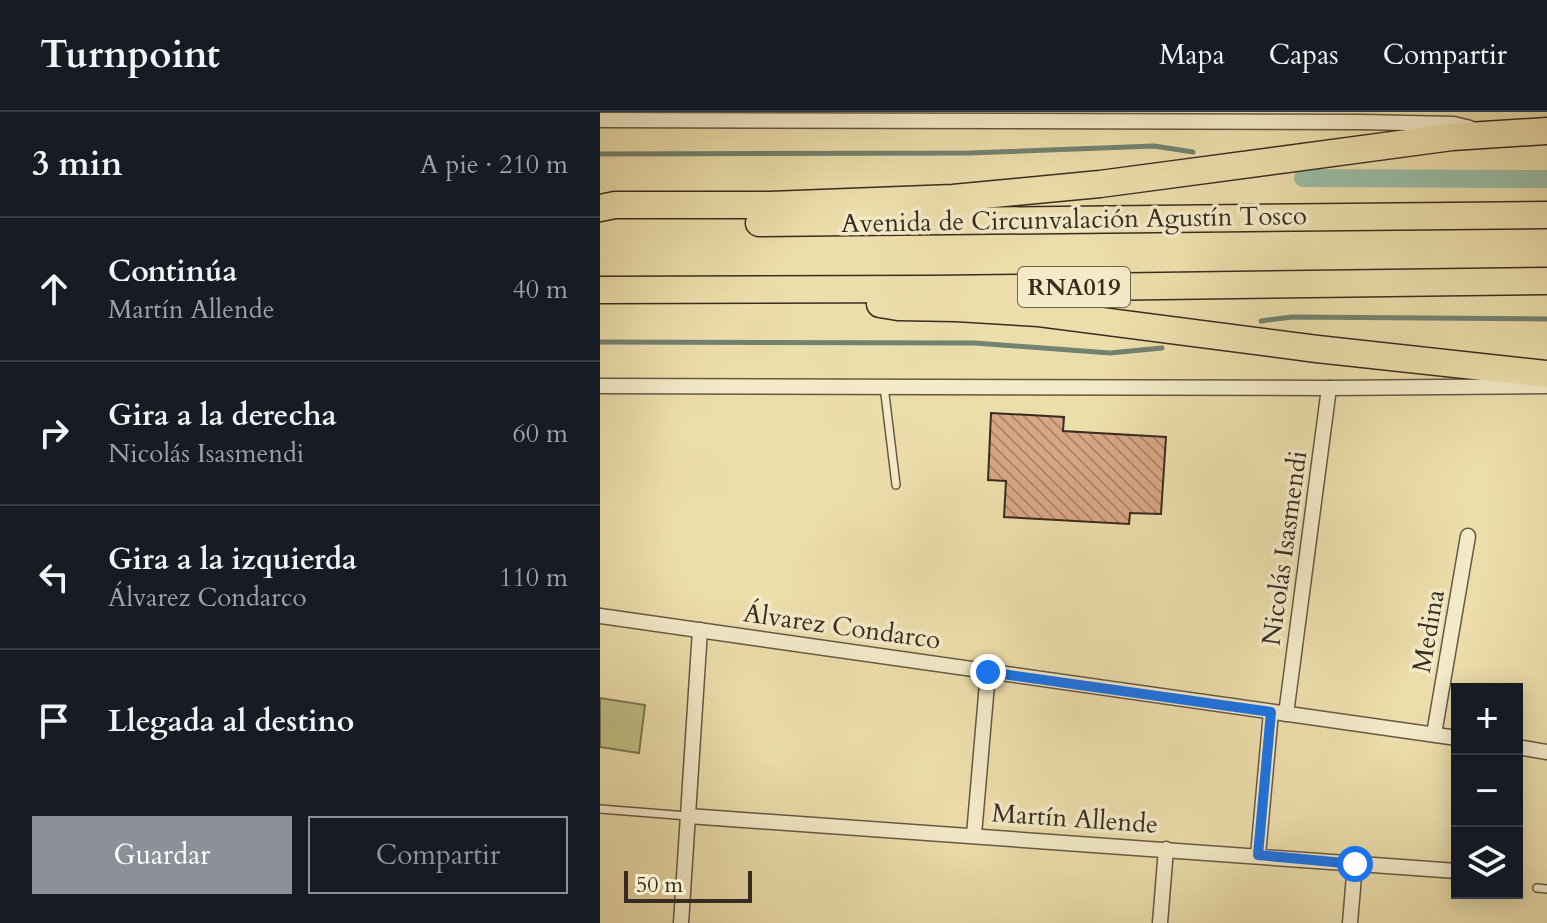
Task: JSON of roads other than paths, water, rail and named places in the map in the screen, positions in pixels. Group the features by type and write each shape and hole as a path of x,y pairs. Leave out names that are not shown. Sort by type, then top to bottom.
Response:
{"highway":[{"path":"600,208 615,205 896,201 992,195 1181,174 1481,134 1547,131"},
{"name":"Avenida de Circunvalación Agustín Tosco","path":"600,223 1547,215"},
{"name":"RNA019","path":"600,290 1547,281"},
{"path":"810,290 898,307 1039,313 1317,349 1547,374"}],"street":[{"path":"600,120 661,116 827,115 1423,123 1454,124 1481,134"},
{"path":"600,386 1547,386"},
{"name":"Nicolás Isasmendi","path":"1258,855 1329,388"},
{"name":"Medina","path":"1434,734 1468,536"},
{"name":"Álvarez Condarco","path":"600,616 1451,737"},
{"path":"681,923 700,630"},
{"path":"974,835 988,672"},
{"path":"1523,748 1547,752"},
{"name":"Martín Allende","path":"688,816 1451,871"},
{"path":"1160,923 1166,849"},
{"path":"1350,923 1355,864"}],"lane":[{"path":"884,386 896,485"},
{"path":"600,809 688,816"},
{"path":"1537,888 1547,889"}],"waterway":[{"path":"600,154 969,153 1154,146 1193,152"},
{"path":"1303,178 1547,179"},
{"path":"1261,321 1292,317 1547,319"},
{"path":"600,342 975,343 1110,353 1162,348"}]}
